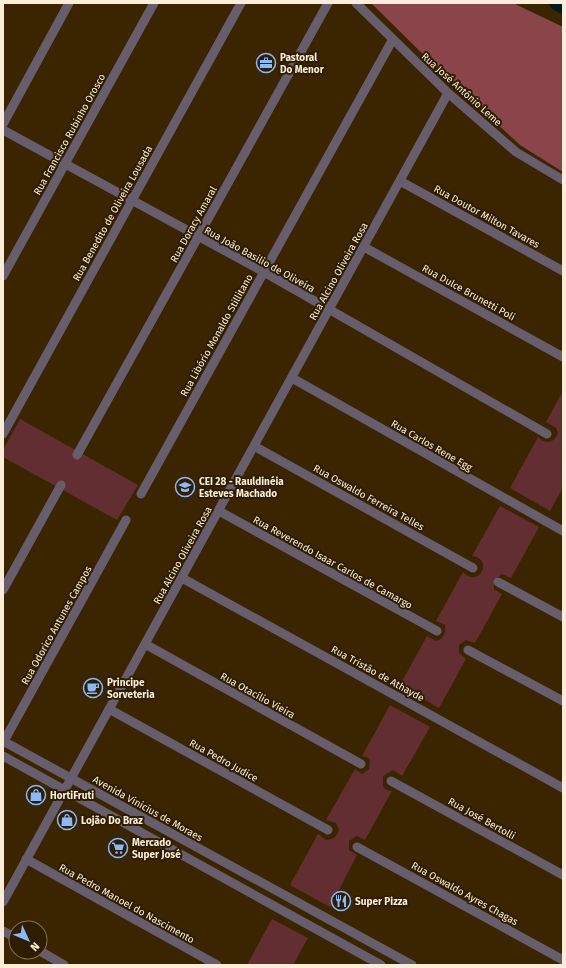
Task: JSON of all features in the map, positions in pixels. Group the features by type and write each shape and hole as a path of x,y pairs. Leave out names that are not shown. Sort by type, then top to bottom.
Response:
{"street":[{"path":"3,124 70,3"},
{"name":"Rua Francisco Rubinho Orosco","path":"3,276 154,3"},
{"name":"Rua Benedito de Oliveira Lousada","path":"3,434 240,3"},
{"name":"Rua Doracy Amaral","path":"78,455 328,3"},
{"name":"Rua José Antônio Leme","path":"356,3 392,40 448,93 516,152 563,180"},
{"name":"Rua Libório Monaldo Stillitano","path":"141,494 392,40"},
{"name":"Rua Alcino Oliveira Rosa","path":"3,902 448,93"},
{"name":"Rua João Basilio de Oliveira","path":"3,130 264,272 547,434"},
{"name":"Rua Doutor Milton Tavares","path":"400,181 563,271"},
{"name":"Rua Dulce Brunetti Poli","path":"364,247 563,357"},
{"name":"Rua Carlos Rene Egg","path":"292,378 563,531"},
{"name":"Rua Oswaldo Ferreira Telles","path":"254,446 473,568"},
{"path":"3,590 61,485"},
{"name":"Rua Reverendo Isaar Carlos de Camargo","path":"219,511 437,632"},
{"name":"Rua Odorico Antunes Campos","path":"3,741 126,520"},
{"name":"Rua Tristão de Athayde","path":"182,578 563,788"},
{"path":"498,582 563,617"},
{"name":"Rua Otacílio Vieira","path":"145,644 361,764"},
{"path":"468,650 563,701"},
{"name":"Rua Pedro Judice","path":"109,709 328,830"},
{"name":"Avenida Vinicius de Moraes","path":"3,741 412,965"},
{"path":"3,756 381,965"},
{"name":"Rua José Bertolli","path":"391,781 563,875"},
{"name":"Rua Oswaldo Ayres Chagas","path":"357,846 563,960"},
{"name":"Rua Pedro Manoel do Nascimento","path":"26,859 217,965"},
{"path":"275,906 282,894"},
{"path":"48,956 64,965"}],"shaded area":[{"path":"371,3 513,3 563,27 563,172 520,145 439,70"},
{"path":"563,391 563,487 550,511 510,488 538,437 541,440 550,442 558,433 556,428 546,422"},
{"path":"20,419 138,485 117,520 3,457 3,450"},
{"path":"500,506 539,527 511,578 502,574 494,580 494,589 502,594 475,643 466,640 459,645 459,653 466,659 439,708 400,685 427,636 436,641 441,639 444,635 445,625 436,621 463,572 474,577 482,572 482,562 479,558 472,556"},
{"path":"390,705 430,727 402,776 393,770 383,776 383,787 392,791 365,840 357,836 349,841 349,850 357,855 330,907 290,885 318,834 326,840 336,836 339,829 336,823 326,820 355,769 362,774 369,769 370,761 367,757 362,756"},
{"path":"272,919 308,938 293,965 247,965"}],"waterway":[{"path":"556,3 563,7"}],"place":[{"name":"Pastoral Do Menor","path":"266,63"},
{"name":"CEI 28 - Rauldinéia Esteves Machado","path":"185,487"},
{"name":"Principe Sorveteria","path":"93,688"},
{"name":"HortiFruti","path":"36,795"},
{"name":"Lojão Do Braz","path":"67,820"},
{"name":"Mercado Super José","path":"118,848"},
{"name":"Super Pizza","path":"341,901"}]}
